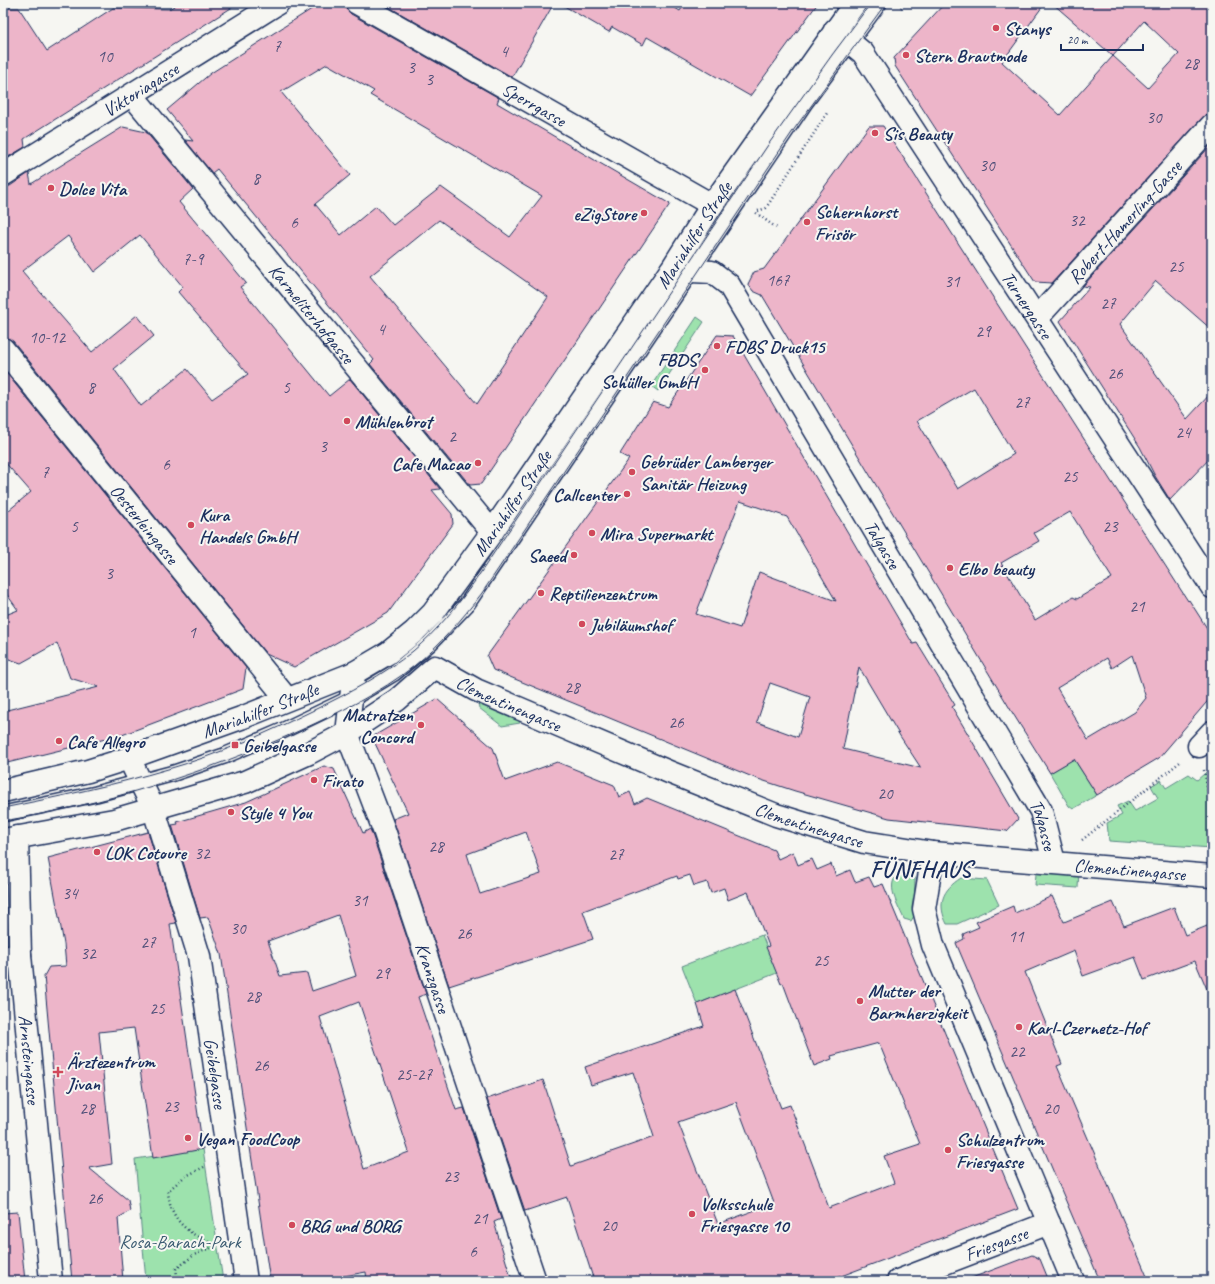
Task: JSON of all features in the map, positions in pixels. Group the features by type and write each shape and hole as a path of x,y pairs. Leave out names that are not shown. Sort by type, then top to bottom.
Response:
{"street":[{"name":"Viktoriagasse","path":"3,175 278,3"},
{"name":"Sperrgasse","path":"357,3 712,205"},
{"name":"Mariahilfer Straße","path":"3,791 88,771 129,758 184,739 354,673 388,653 424,623 455,585 681,271 712,205 842,36 855,3"},
{"name":"Turnergasse","path":"842,36 863,53 1212,587"},
{"name":"Karmeliterhofgasse","path":"132,95 492,532"},
{"name":"Robert-Hamerling-Gasse","path":"1037,318 1212,125"},
{"name":"Talgasse","path":"681,271 712,272 728,285 1040,811 1054,862"},
{"name":"Oesterleingasse","path":"3,349 287,699"},
{"name":"Clementinengasse","path":"347,733 397,700 435,668 476,690 669,772 776,815 864,842 933,853 1212,876"},
{"name":"Kranzgasse","path":"354,673 347,733 386,838 535,1281"},
{"path":"10,838 114,820 154,810 245,782 309,753 347,733"},
{"name":"Geibelgasse","path":"129,758 154,810 199,956 246,1281"},
{"name":"Arnsteingasse","path":"10,838 12,956 51,1281"},
{"path":"933,853 924,909 933,945 1073,1281"},
{"name":"Friesgasse","path":"898,1281 1049,1223"}],"lane":[{"path":"3,814 141,782 224,756 280,732 351,698 378,684 411,660 446,627 467,604 681,271 800,110 842,36 879,3"}],"path":[{"path":"755,213 778,229"},
{"path":"1054,862 1205,739"},
{"path":"1205,739 1212,813"},
{"path":"178,1281 176,1269 194,1255 218,1245 196,1238 177,1220 169,1203 168,1191 184,1177 205,1167 228,1163"}],"green space":[{"path":"697,317 704,322 658,391 651,386"},
{"path":"477,698 518,716 520,723 502,726 479,708"},
{"path":"1074,759 1097,795 1073,809 1069,806 1050,773"},
{"path":"1211,768 1212,848 1109,841 1107,823 1122,815 1117,806 1128,801 1135,811 1158,798 1151,786 1161,780 1166,788 1189,774 1197,780"},
{"path":"1042,868 1079,871 1078,888 1035,885 1036,874"},
{"path":"906,871 915,878 914,916 911,921 904,919 893,892 894,879 898,874"},
{"path":"961,878 987,880 999,905 957,924 947,924 942,910 943,898 949,887"},
{"path":"762,935 777,973 697,1004 682,966"},
{"name":"Rosa-Barach-Park","path":"203,1149 223,1281 146,1281 135,1159"}],"building":[{"path":"179,3 239,3 24,139 25,147 3,160 3,8 19,8 47,51 113,8 169,9"},
{"path":"321,3 345,3 346,9 351,14 499,98 497,103 670,204 481,484 470,485 370,364 374,360 217,169 212,173 185,140 193,141 167,110 211,73","holes":["327,64 374,91 370,95 542,196 510,237 441,187 393,225 376,206 341,235 315,204 350,175 281,92","439,220 548,297 477,404 370,276"]},
{"path":"382,3 554,3 512,77"},
{"path":"559,3 667,3 680,11 685,3 818,3 750,96 647,37 643,45 612,27 609,32"},
{"path":"945,3 1045,3 1002,62 1060,115 1113,56 1052,3 1212,3 1212,113 1203,117 1052,283 1035,282 895,66 894,58","holes":["1144,21 1179,54 1148,88 1113,56"]},
{"path":"869,126 883,126 1212,636 1212,696 1159,758 1097,795 1074,759 1050,773 762,295 753,291 748,284 754,272 764,269","holes":["974,388 1014,454 958,489 917,421","1070,512 1112,578 1077,599 1073,597 1035,620 1001,563 1039,541 1034,533","1132,655 1146,698 1135,712 1088,740 1057,688 1107,658 1112,668"]},
{"path":"123,127 146,132 193,189 179,202 246,283 240,287 329,396 350,379 440,489 432,490 452,514 453,524 388,613 294,667 266,654 13,341 3,337 3,187 10,186 29,173 31,184","holes":["140,235 183,287 178,292 248,374 212,399 187,369 141,406 114,369 154,336 137,315 92,352 22,271 68,236 94,272"]},
{"path":"1212,144 1212,330 1156,281 1120,324 1187,419 1212,392 1212,456 1170,500 1155,476 1140,447 1060,321 1090,287 1083,286"},
{"path":"717,335 733,336 913,644 917,643 955,705 952,707 1018,819 1007,831 889,818 795,791 755,778 493,670 487,656 629,459 620,454 653,402 668,407","holes":["740,501 787,517 836,601 759,572 740,628 696,614","859,667 921,768 843,749","770,683 810,697 798,737 757,722"]},
{"path":"3,369 246,668 243,689 122,735 3,764 3,711 99,687 70,678 57,643 21,663 3,657 3,616 18,610 3,589 3,515 31,492 3,460"},
{"path":"437,699 493,748 505,781 557,762 614,785 619,797 630,792 635,804 647,798 774,850 778,859 793,852 798,865 812,859 817,870 831,864 836,876 850,870 855,882 869,877 874,887 883,884 1018,1209 828,1281 594,1281 567,1197 525,1211 487,1099 543,1080 571,1166 654,1137 633,1072 591,1085 585,1067 704,1026 697,1004 735,989 781,1108 790,1105 829,1208 894,1183 884,1156 920,1144 879,1043 831,1056 832,1059 814,1066 783,983 781,984 766,947 769,946 748,892 728,900 724,888 711,893 707,882 694,886 690,875 678,879 677,876 583,911 593,939 449,986 393,819 408,813 372,737","holes":["526,832 541,874 480,894 467,854","736,1102 774,1203 718,1224 678,1122"]},
{"path":"324,766 334,769 363,833 370,829 426,994 418,997 456,1110 464,1108 501,1219 494,1222 512,1281 367,1281 366,1272 316,1281 270,1281 221,954 208,917 200,918 172,825 178,824 177,822 246,802","holes":["338,915 356,976 312,991 307,973 280,976 268,941","359,1002 409,1152 364,1169 320,1017"]},
{"path":"148,832 176,923 170,924 203,1149 153,1158 134,1028 99,1032 112,1164 89,1168 128,1200 130,1211 118,1218 123,1281 72,1281 44,976 49,967 66,966 64,944 48,858"},
{"name":"Karl-Czernetz-Hof","path":"1052,896 1064,922 1113,902 1124,926 1174,907 1185,935 1212,924 1212,1001 1195,961 1144,980 1135,957 1083,976 1074,951 1025,972 1062,1064 1057,1066 1149,1281 1100,1281 956,943 964,939 963,934 979,927 976,922 1013,906 1015,913"},
{"path":"18,1212 25,1281 3,1281 3,1213"},
{"path":"1032,1255 1040,1259 1049,1281 969,1281 969,1279"}],"tram line":[{"path":"3,808 148,775 187,763 242,743 327,704 353,690 402,660 422,643 446,618 475,581 770,142 871,3"},
{"path":"3,821 80,806 117,796 192,773 265,746 330,716 374,693 401,676 442,641 482,593 795,128 886,3"}],"place":[{"name":"Stanys","path":"996,28"},
{"name":"Stern Brautmode","path":"906,55"},
{"name":"Sis Beauty","path":"875,133"},
{"name":"Dolce Vita","path":"51,188"},
{"name":"eZigStore","path":"644,213"},
{"name":"Schernhorst Frisör","path":"807,222"},
{"name":"FDBS Druck15","path":"717,346"},
{"name":"FBDS Schüller GmbH","path":"705,370"},
{"name":"Mühlenbrot","path":"347,421"},
{"name":"Cafe Macao","path":"478,463"},
{"name":"Gebrüder Lamberger Sanitär Heizung","path":"632,472"},
{"name":"Callcenter","path":"627,494"},
{"name":"Kura Handels GmbH","path":"191,525"},
{"name":"Mira Supermarkt","path":"592,533"},
{"name":"Saeed","path":"574,555"},
{"name":"Elbo beauty","path":"950,568"},
{"name":"Reptilienzentrum","path":"541,593"},
{"name":"Jubiläumshof","path":"582,624"},
{"name":"Matratzen Concord","path":"421,725"},
{"name":"Cafe Allegro","path":"59,741"},
{"name":"Geibelgasse","path":"235,745"},
{"name":"Firato","path":"314,780"},
{"name":"Style 4 You","path":"231,812"},
{"name":"LOK Cotoure","path":"97,852"},
{"name":"Mutter der Barmherzigkeit","path":"860,1001"},
{"name":"Karl-Czernetz-Hof","path":"1019,1027"},
{"name":"Ärztezentrum Jivan","path":"58,1072"},
{"name":"Vegan FoodCoop","path":"188,1138"},
{"name":"Schulzentrum Friesgasse","path":"948,1150"},
{"name":"Volksschule Friesgasse 10","path":"692,1214"},
{"name":"BRG und BORG","path":"292,1225"}],"district":[{"name":"FÜNFHAUS","path":"921,869"}]}
